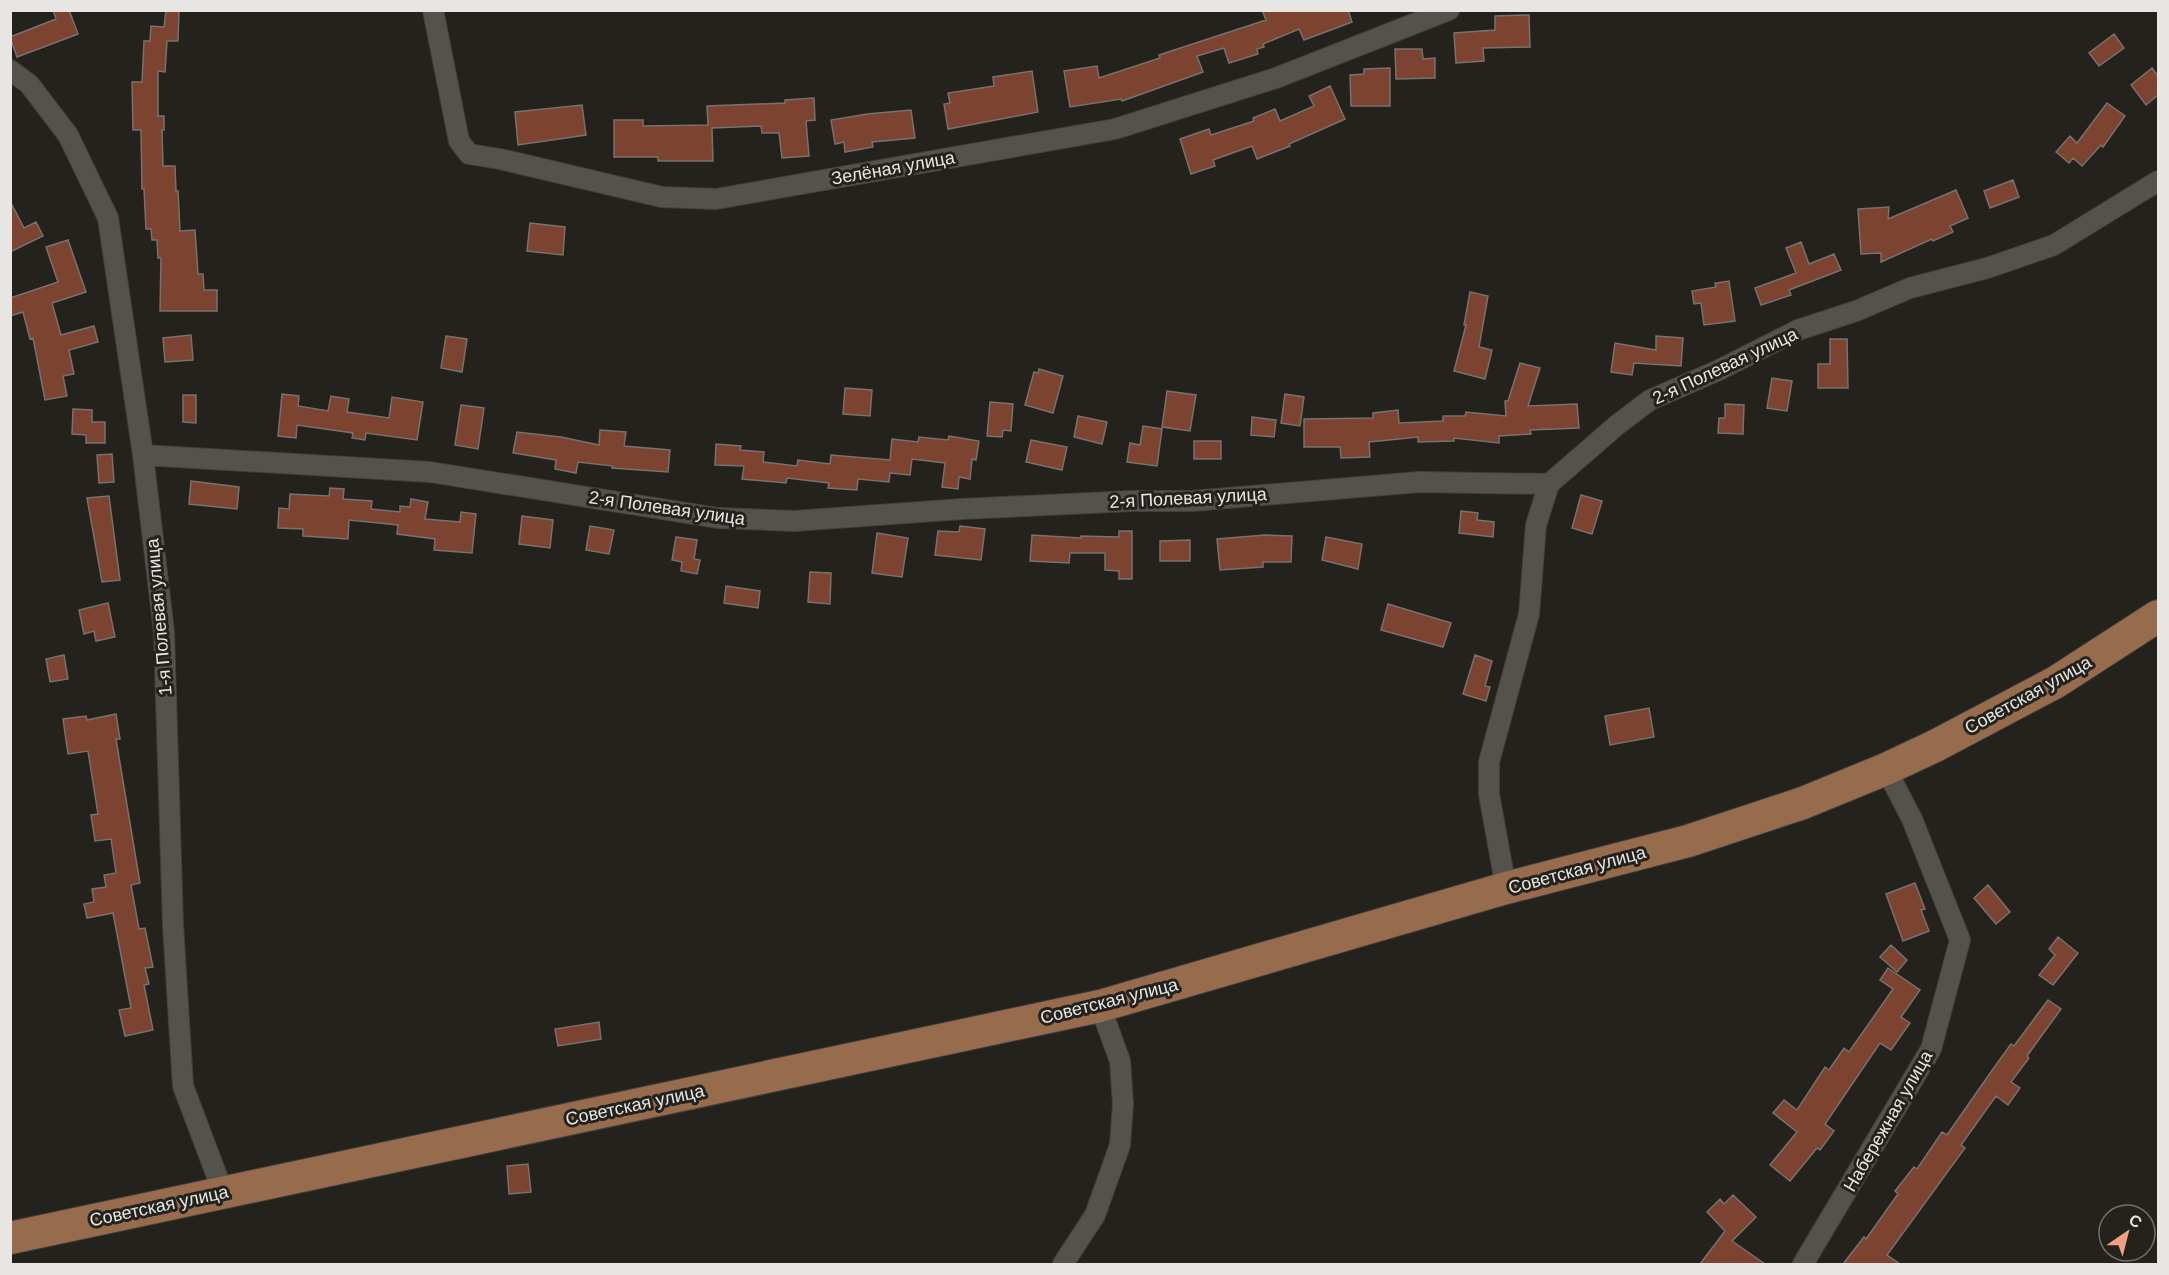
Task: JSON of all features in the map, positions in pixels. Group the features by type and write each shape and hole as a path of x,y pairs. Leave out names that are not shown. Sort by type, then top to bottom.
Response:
{"main road":[{"name":"Советская улица","path":"21,1236 1100,1006 1506,888 1688,841 1803,803 1935,746 2056,682 2158,616"}],"street":[{"name":"Зелёная улица","path":"433,10 459,141 469,154 500,159 662,197 716,199 1115,129 1276,78 1449,10"},
{"name":"1-я Полевая улица","path":"10,70 29,84 68,135 108,218 143,455 164,632 173,925 183,1086 223,1192"},
{"name":"2-я Полевая улица","path":"143,455 430,472 718,518 794,521 951,510 1132,501 1192,501 1419,482 1549,484 1617,425 1650,400 1719,370 1798,330 1856,311 1910,288 1987,268 2054,245 2158,181"},
{"path":"1506,888 1489,794 1489,762 1529,614 1536,525 1549,484"},
{"name":"Набережная улица","path":"1803,1264 1931,1049 1960,940 1912,819 1886,769"},
{"path":"1063,1264 1095,1215 1120,1145 1123,1104 1120,1061 1100,1006"}],"building":[{"path":"53,10 69,10 78,34 17,57 10,37 56,19"},
{"path":"166,10 179,10 178,41 167,41 165,72 158,71 158,116 164,116 163,166 175,166 180,231 195,230 198,274 203,274 204,290 217,290 217,311 160,311 161,258 158,258 157,240 152,240 151,229 146,229 144,189 142,189 141,130 133,130 132,82 142,82 144,41 150,41 151,26 164,27"},
{"path":"1262,10 1348,10 1352,22 1304,40 1299,29 1263,44 1264,47 1257,49 1258,54 1229,63 1224,48 1197,56 1203,72 1122,101 1121,99 1070,107 1064,71 1097,66 1099,78 1160,58 1159,55 1266,20"},
{"path":"1529,15 1530,47 1483,48 1484,61 1456,63 1454,33 1495,30 1495,16"},
{"path":"2114,34 2124,48 2099,66 2089,53"},
{"path":"1395,49 1422,49 1423,59 1435,58 1435,78 1396,79"},
{"path":"1390,68 1390,106 1351,106 1350,75 1364,74 1364,69"},
{"path":"2152,68 2158,76 2158,95 2146,105 2131,85"},
{"path":"1032,71 1038,112 948,129 944,104 950,103 948,93 994,86 993,77"},
{"path":"1330,86 1345,119 1289,144 1290,146 1257,159 1252,146 1213,160 1215,166 1191,174 1180,139 1209,129 1211,135 1254,121 1253,118 1275,109 1280,121 1314,106 1309,96"},
{"path":"814,98 815,120 806,121 809,156 782,158 779,133 762,133 761,126 712,128 713,161 658,161 658,157 614,157 614,120 643,120 643,126 708,125 707,106 785,103 785,100"},
{"path":"2107,103 2125,116 2103,147 2101,145 2082,166 2073,158 2069,163 2056,152 2070,136 2077,143"},
{"path":"582,105 586,135 518,145 515,112"},
{"path":"911,110 915,138 872,142 873,147 845,152 844,142 835,144 831,120"},
{"path":"2013,180 2019,197 1990,208 1984,191"},
{"path":"1956,190 1968,218 1950,226 1953,232 1881,262 1881,253 1861,254 1858,209 1889,207 1888,219"},
{"path":"10,201 24,228 36,222 43,236 10,252"},
{"path":"530,223 565,227 563,255 527,251"},
{"path":"68,240 86,292 52,303 61,335 94,326 98,342 69,350 74,374 63,376 67,396 45,400 33,338 30,339 23,312 10,316 10,298 58,282 46,247"},
{"path":"1801,242 1809,264 1834,254 1841,270 1789,290 1791,295 1761,305 1755,288 1796,273 1786,248"},
{"path":"1729,281 1735,321 1704,325 1701,303 1694,304 1692,291 1716,287 1715,283"},
{"path":"1470,292 1488,296 1479,347 1492,350 1485,379 1454,371 1466,325 1464,325"},
{"path":"191,335 193,360 165,362 163,338"},
{"path":"446,336 467,339 462,372 441,368"},
{"path":"1656,336 1683,338 1681,366 1634,363 1632,375 1611,372 1615,343 1656,350"},
{"path":"1830,339 1847,339 1848,388 1818,388 1818,364 1830,364"},
{"path":"1520,363 1540,368 1528,406 1577,404 1579,428 1530,430 1531,434 1499,436 1499,443 1454,438 1454,441 1418,442 1418,437 1369,442 1370,457 1341,458 1340,447 1304,447 1304,419 1373,418 1373,413 1398,410 1399,423 1443,421 1443,416 1465,416 1466,412 1506,416 1505,401 1508,401"},
{"path":"1039,369 1063,376 1053,413 1025,405 1034,372 1038,373"},
{"path":"1772,378 1792,381 1787,411 1767,408"},
{"path":"845,388 872,390 870,416 843,414"},
{"path":"1167,391 1196,395 1190,431 1162,427"},
{"path":"282,394 299,396 298,406 328,411 331,396 349,399 347,412 389,418 392,397 423,402 417,440 366,433 365,440 352,438 353,433 297,425 296,438 278,436"},
{"path":"1285,394 1304,397 1300,426 1281,423"},
{"path":"183,395 196,395 196,423 183,422"},
{"path":"990,402 1013,404 1011,431 1003,430 1002,437 987,436"},
{"path":"1725,404 1744,405 1743,434 1718,433 1719,418 1725,418"},
{"path":"461,405 484,408 478,449 455,445"},
{"path":"73,409 92,410 92,422 105,422 105,443 86,443 86,435 72,434"},
{"path":"1078,416 1107,422 1102,444 1074,437"},
{"path":"1252,417 1276,420 1274,437 1251,435"},
{"path":"1143,426 1162,429 1157,466 1127,462 1130,443 1140,445"},
{"path":"600,430 626,432 624,446 670,450 668,472 612,468 613,466 578,462 576,473 555,469 556,460 513,453 517,432 561,437 599,445"},
{"path":"949,436 979,441 976,460 972,459 970,479 959,477 958,489 942,487 945,463 912,459 910,475 890,473 889,482 858,479 857,490 828,488 829,483 787,478 786,483 742,479 744,466 715,465 716,444 741,446 740,450 764,452 763,462 797,466 798,460 830,464 831,455 890,460 892,439 918,442 919,437 948,440"},
{"path":"1031,440 1067,447 1062,470 1026,462"},
{"path":"1194,441 1221,441 1221,459 1194,459"},
{"path":"112,454 114,482 99,483 97,455"},
{"path":"191,481 239,487 237,509 189,504"},
{"path":"330,488 344,489 343,499 372,501 371,509 400,512 400,506 410,507 411,499 428,502 425,519 460,522 461,512 476,514 472,553 434,550 435,539 397,534 398,525 349,520 348,539 303,536 303,529 278,528 279,508 289,509 290,494 329,496"},
{"path":"1581,495 1602,501 1592,534 1572,528"},
{"path":"109,496 120,580 102,582 87,498"},
{"path":"1461,511 1478,513 1477,520 1494,522 1493,537 1459,533"},
{"path":"522,516 553,520 550,548 519,544"},
{"path":"590,526 614,530 609,554 586,550"},
{"path":"960,526 985,529 981,560 935,555 938,531 959,532"},
{"path":"1119,531 1132,531 1132,579 1119,579 1119,571 1105,570 1105,553 1070,553 1069,563 1030,561 1032,535 1081,538 1081,536 1119,537"},
{"path":"877,533 908,538 902,577 872,573"},
{"path":"1265,535 1292,536 1291,562 1263,562 1263,567 1220,570 1217,539"},
{"path":"676,537 697,540 694,559 700,560 697,574 681,571 682,562 672,560"},
{"path":"1326,537 1362,544 1358,569 1322,560"},
{"path":"1190,540 1190,561 1160,561 1160,541"},
{"path":"810,572 831,573 830,604 808,602"},
{"path":"726,586 760,591 758,608 724,603"},
{"path":"108,603 115,637 96,641 94,631 84,634 79,610"},
{"path":"1388,604 1451,623 1443,647 1381,630"},
{"path":"64,655 68,679 50,682 46,659"},
{"path":"1475,655 1492,661 1485,686 1490,687 1486,701 1463,694"},
{"path":"1649,708 1654,737 1610,745 1605,716"},
{"path":"116,714 120,739 116,739 140,883 131,885 139,929 145,928 153,967 145,968 149,984 144,985 153,1030 125,1036 119,1010 131,1008 113,913 87,918 84,904 94,902 92,889 106,887 104,875 116,873 111,839 95,841 91,815 98,814 88,751 68,754 63,719 86,716 87,720"},
{"path":"1915,883 1925,909 1921,910 1929,931 1903,941 1886,894"},
{"path":"1988,885 2010,912 1996,924 1974,898"},
{"path":"2058,937 2078,953 2053,985 2039,975 2055,955 2049,949"},
{"path":"1891,945 1907,960 1897,972 1880,957"},
{"path":"1888,968 1920,990 1901,1017 1910,1023 1891,1050 1880,1043 1825,1124 1834,1131 1820,1150 1817,1148 1790,1181 1770,1165 1797,1132 1773,1113 1784,1100 1797,1110 1825,1067 1829,1070 1844,1048 1849,1052 1893,989 1880,980"},
{"path":"2048,1000 2061,1009 2011,1082 2020,1088 2008,1105 1996,1096 1961,1145 1965,1148 1887,1255 1900,1264 1843,1264 1864,1237 1866,1239 1898,1194 1895,1191 1914,1167 1917,1169 1942,1132 1947,1135 2011,1044 2014,1046"},
{"path":"599,1022 601,1039 558,1046 555,1029"},
{"path":"528,1164 531,1192 509,1194 507,1166"},
{"path":"1733,1195 1756,1217 1732,1241 1765,1264 1700,1264 1725,1231 1707,1212 1720,1199 1724,1204"}]}
